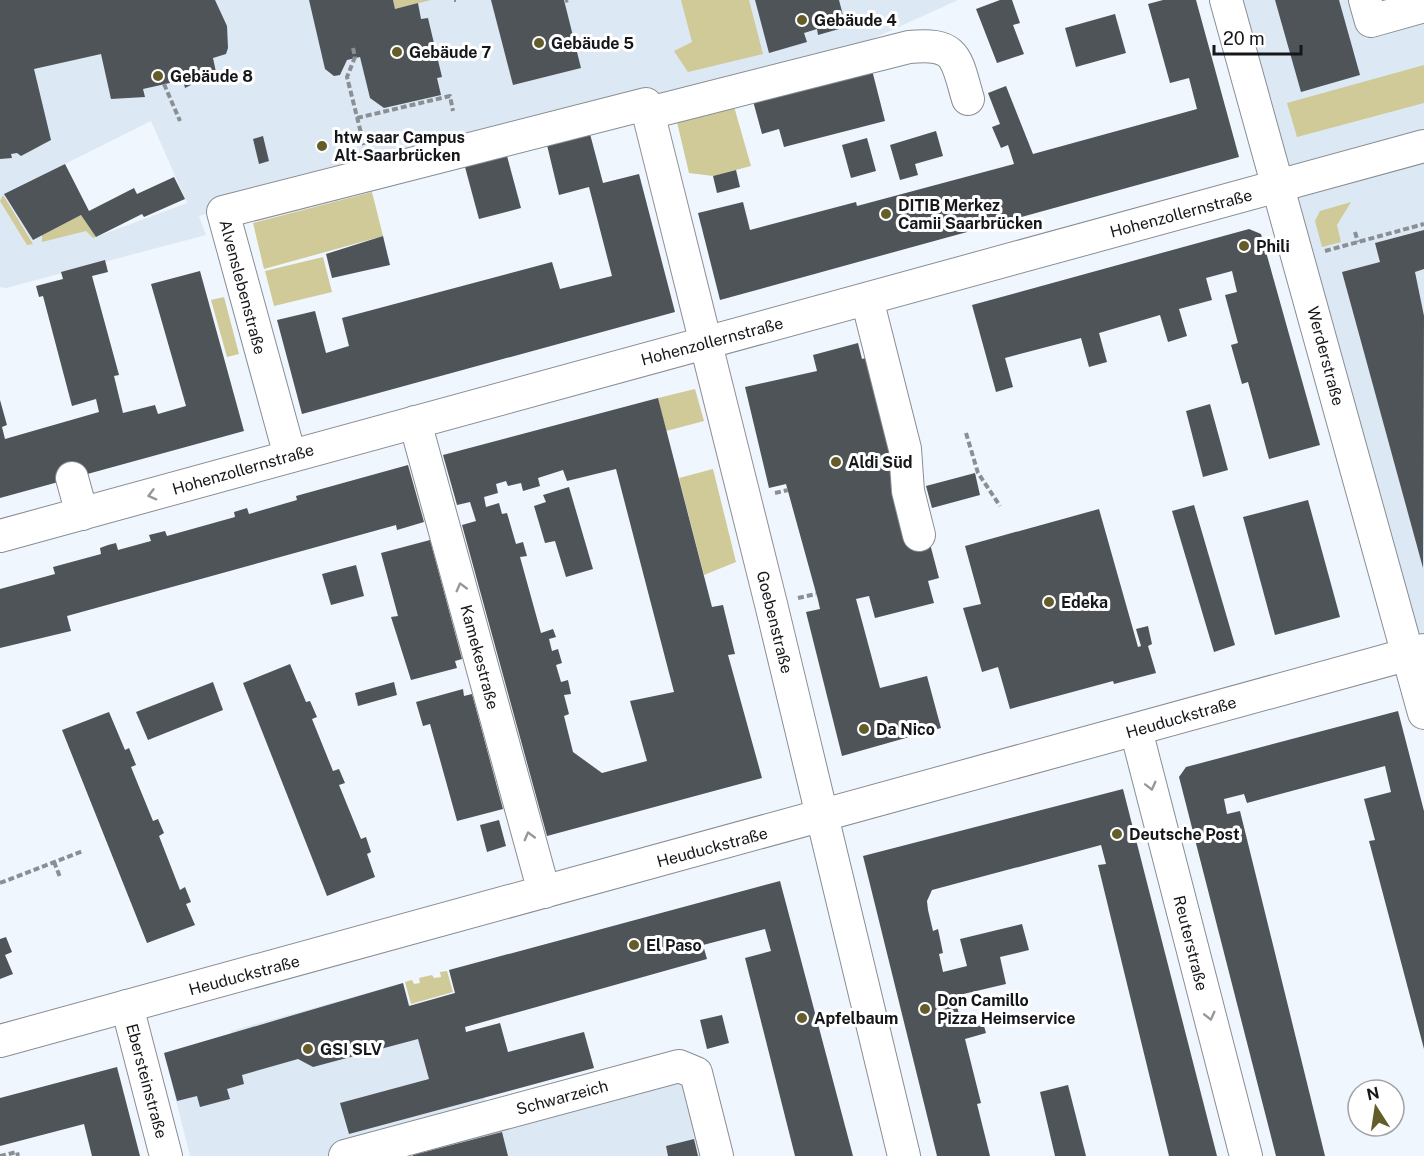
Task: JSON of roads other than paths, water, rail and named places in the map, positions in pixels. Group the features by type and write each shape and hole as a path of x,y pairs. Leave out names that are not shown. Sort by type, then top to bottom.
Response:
{"street":[{"name":"Werderstraße","path":"1226,0 1299,258 1416,652 1424,713"},
{"path":"1365,0 1371,21 1424,6"},
{"path":"640,111 909,46 926,45 944,48 956,59 968,99"},
{"name":"Goebenstraße","path":"640,111 706,342 904,1156"},
{"name":"Alvenslebenstraße","path":"290,456 223,212 640,111"},
{"name":"Hohenzollernstraße","path":"0,536 1424,146"},
{"path":"867,298 905,449 908,491 919,536"},
{"name":"Kamekestraße","path":"415,422 544,892"},
{"path":"72,478 82,514"},
{"name":"Heuduckstraße","path":"0,1041 1416,652"},
{"name":"Reuterstraße","path":"1136,730 1246,1156"},
{"name":"Ebersteinstraße","path":"127,1006 166,1156"},
{"name":"Schwarzeich","path":"345,1156 679,1066 696,1073 717,1156"}],"place":[{"name":"Gebäude 4","path":"802,20"},
{"name":"Gebäude 5","path":"539,43"},
{"name":"Gebäude 7","path":"397,52"},
{"name":"Gebäude 8","path":"158,76"},
{"name":"htw saar Campus Alt-Saarbrücken","path":"322,146"},
{"name":"DITIB Merkez Camii Saarbrücken","path":"886,214"},
{"name":"Phili","path":"1244,246"},
{"name":"Aldi Süd","path":"836,462"},
{"name":"Edeka","path":"1049,602"},
{"name":"Da Nico","path":"864,729"},
{"name":"Deutsche Post","path":"1117,834"},
{"name":"El Paso","path":"634,945"},
{"name":"Don Camillo Pizza Heimservice","path":"925,1009"},
{"name":"Apfelbaum","path":"802,1018"},
{"name":"GSI SLV","path":"308,1049"}]}
